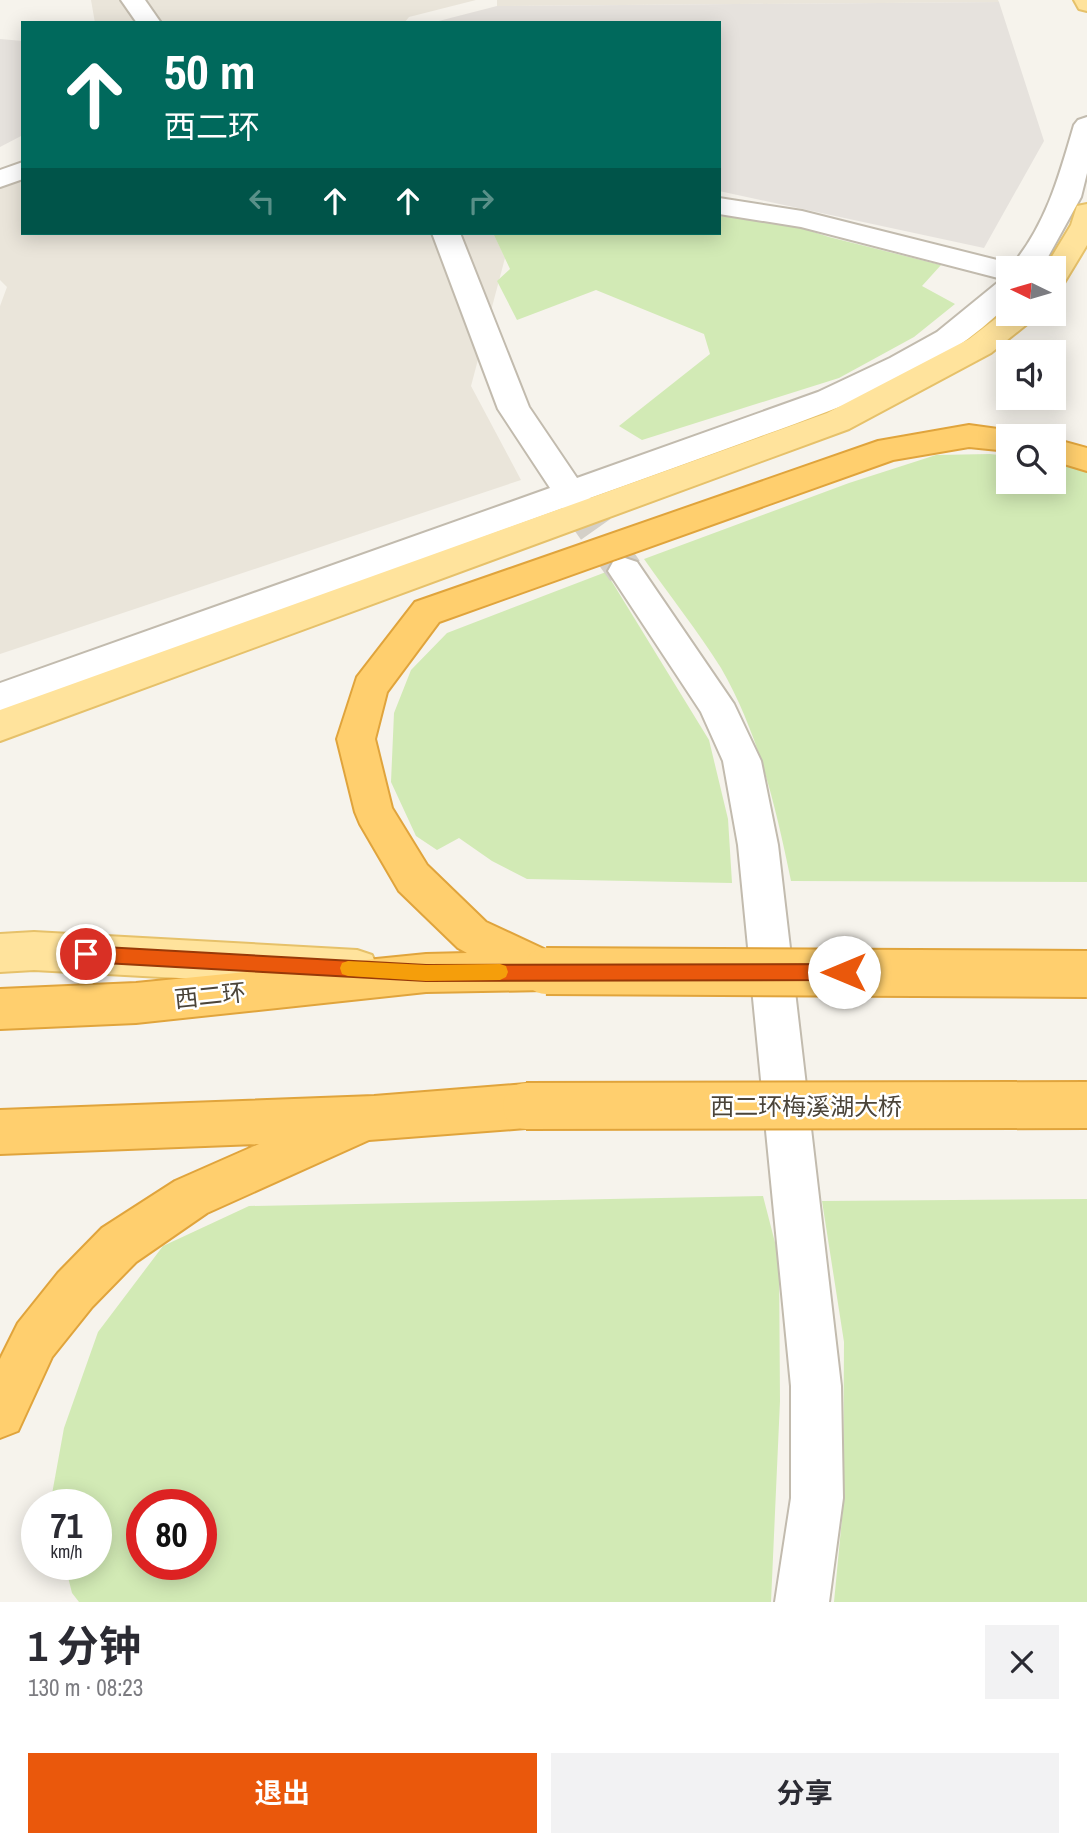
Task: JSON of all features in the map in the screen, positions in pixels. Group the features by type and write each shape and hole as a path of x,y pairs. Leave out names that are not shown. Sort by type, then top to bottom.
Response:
{"highway":[{"path":"996,439 969,436 889,449 427,612 370,687 356,739 374,812 413,877 472,935 546,971 1087,974"},
{"path":"1066,454 1087,460"},
{"name":"西二环","path":"0,1009 136,1003 426,973 546,971"},
{"name":"西二环梅溪湖大桥","path":"374,1118 526,1106 1087,1105"},
{"path":"0,1132 374,1118"},
{"path":"0,1413 35,1339 75,1290 119,1245 191,1197 374,1118"}],"main road":[{"path":"1066,256 1084,225 1087,212"},
{"path":"0,726 838,421 980,346 1005,326"},
{"path":"0,953 34,951 426,973"}],"street":[{"path":"128,21 133,0"},
{"path":"133,0 148,21"},
{"path":"1034,256 1067,197 1087,125"},
{"path":"0,178 21,171"},
{"path":"721,206 802,219 996,269"},
{"path":"447,235 514,409 573,496"},
{"path":"0,698 573,496 829,400 921,356 996,301"},
{"path":"625,570 716,704 742,761 758,845 816,1386 817,1498 802,1602"}],"shaded area":[{"path":"91,0 476,0 409,17 406,21 95,21"},
{"path":"497,0 998,0 999,2 497,6"},
{"path":"999,2 1044,141 984,248 721,191 721,21 439,21 497,6"},
{"path":"0,39 21,41 21,136 0,147"},
{"path":"21,172 21,235 494,235 505,258 471,386 521,480 0,654 0,306 7,287 0,280 0,185"}],"green space":[{"path":"721,216 786,223 829,237 941,265 922,286 955,304 914,337 839,378 642,440 619,426 710,354 704,334 596,290 517,320 497,281 510,269 494,235 721,235"},
{"path":"936,455 996,455 996,494 1066,494 1066,463 1087,469 1087,882 791,881 765,772 746,719 721,668 644,559 849,483"},
{"path":"606,572 709,740 728,819 732,883 527,879 492,861 459,838 437,850 416,836 391,782 394,713 411,670 447,633"},
{"path":"763,1196 779,1258 780,1401 771,1602 79,1602 72,1593 69,1580 112,1580 112,1489 53,1489 64,1428 98,1332 163,1246 249,1206"},
{"path":"1087,1199 1087,1602 834,1602 843,1508 844,1342 822,1201"}],"tunnel":[{"path":"575,500 625,571"}],"slow traffic":[{"path":"348,968 426,973 500,972"}],"route":[{"path":"86,954 426,973 844,972"}]}
